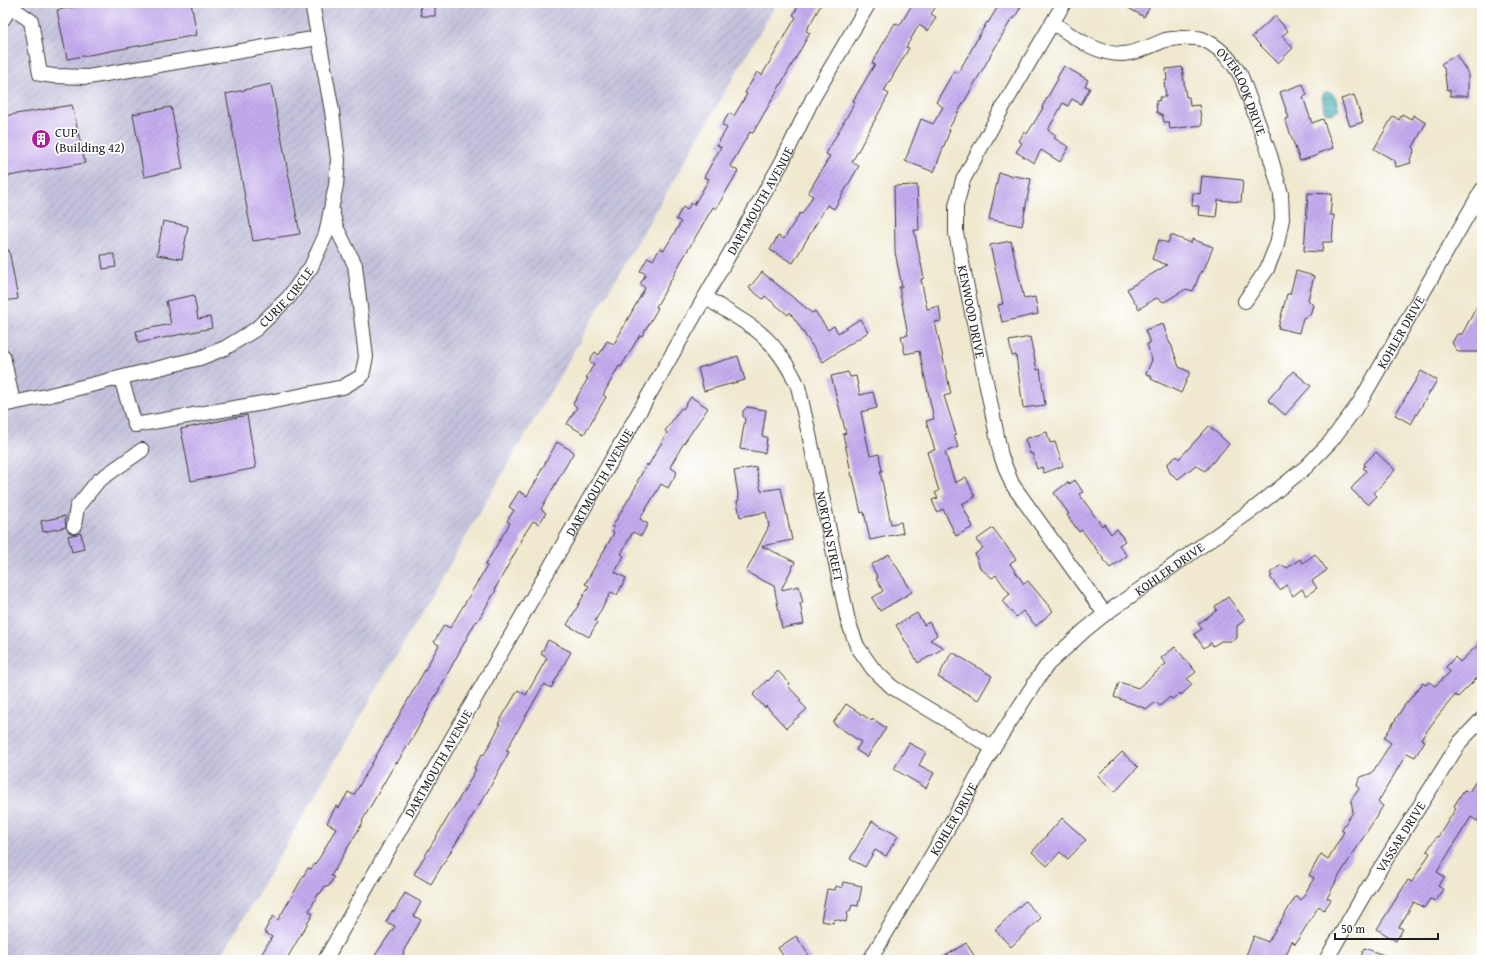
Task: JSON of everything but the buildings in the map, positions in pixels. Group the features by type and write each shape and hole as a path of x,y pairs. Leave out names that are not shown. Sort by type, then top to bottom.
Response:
{"street":[{"name":"CURIE CIRCLE","path":"8,404 200,358 225,348 256,328 289,297 311,267 326,234 336,185 338,160 332,111 312,3"},
{"name":"DARTMOUTH AVENUE","path":"325,960 705,298 782,162 813,98 869,3"},
{"name":"KENWOOD DRIVE","path":"1064,3 1004,105 963,180 956,206 956,233 1001,456 1012,484 1105,614"},
{"path":"9,10 31,21 40,74 54,76 88,77 318,38"},
{"name":"OVERLOOK DRIVE","path":"1053,23 1081,42 1102,51 1122,54 1142,50 1168,40 1190,38 1201,39 1220,50 1235,66 1241,76 1270,155 1281,194 1282,218 1277,244 1267,269 1245,301"},
{"name":"KOHLER DRIVE","path":"870,960 958,811 993,748 1048,664 1105,614 1255,508 1306,467 1331,441 1360,402 1482,190"},
{"path":"121,378 135,425 269,402 343,387 362,376 366,357 355,265 336,227 331,208"},
{"name":"NORTON STREET","path":"705,298 756,330 778,352 798,386 848,621 857,646 873,669 892,687 993,748"},
{"path":"3,356 8,404"},
{"path":"74,526 77,507 98,481 142,450"},
{"name":"VASSAR DRIVE","path":"1326,960 1366,891 1460,742 1482,719"}],"shaded area":[{"path":"3,3 777,3 219,960 3,960"}],"water":[{"path":"1327,92 1330,92 1337,101 1339,110 1332,114 1328,114 1324,111 1322,96"}],"place":[{"name":"CUP (Building 42)","path":"41,139"}]}
